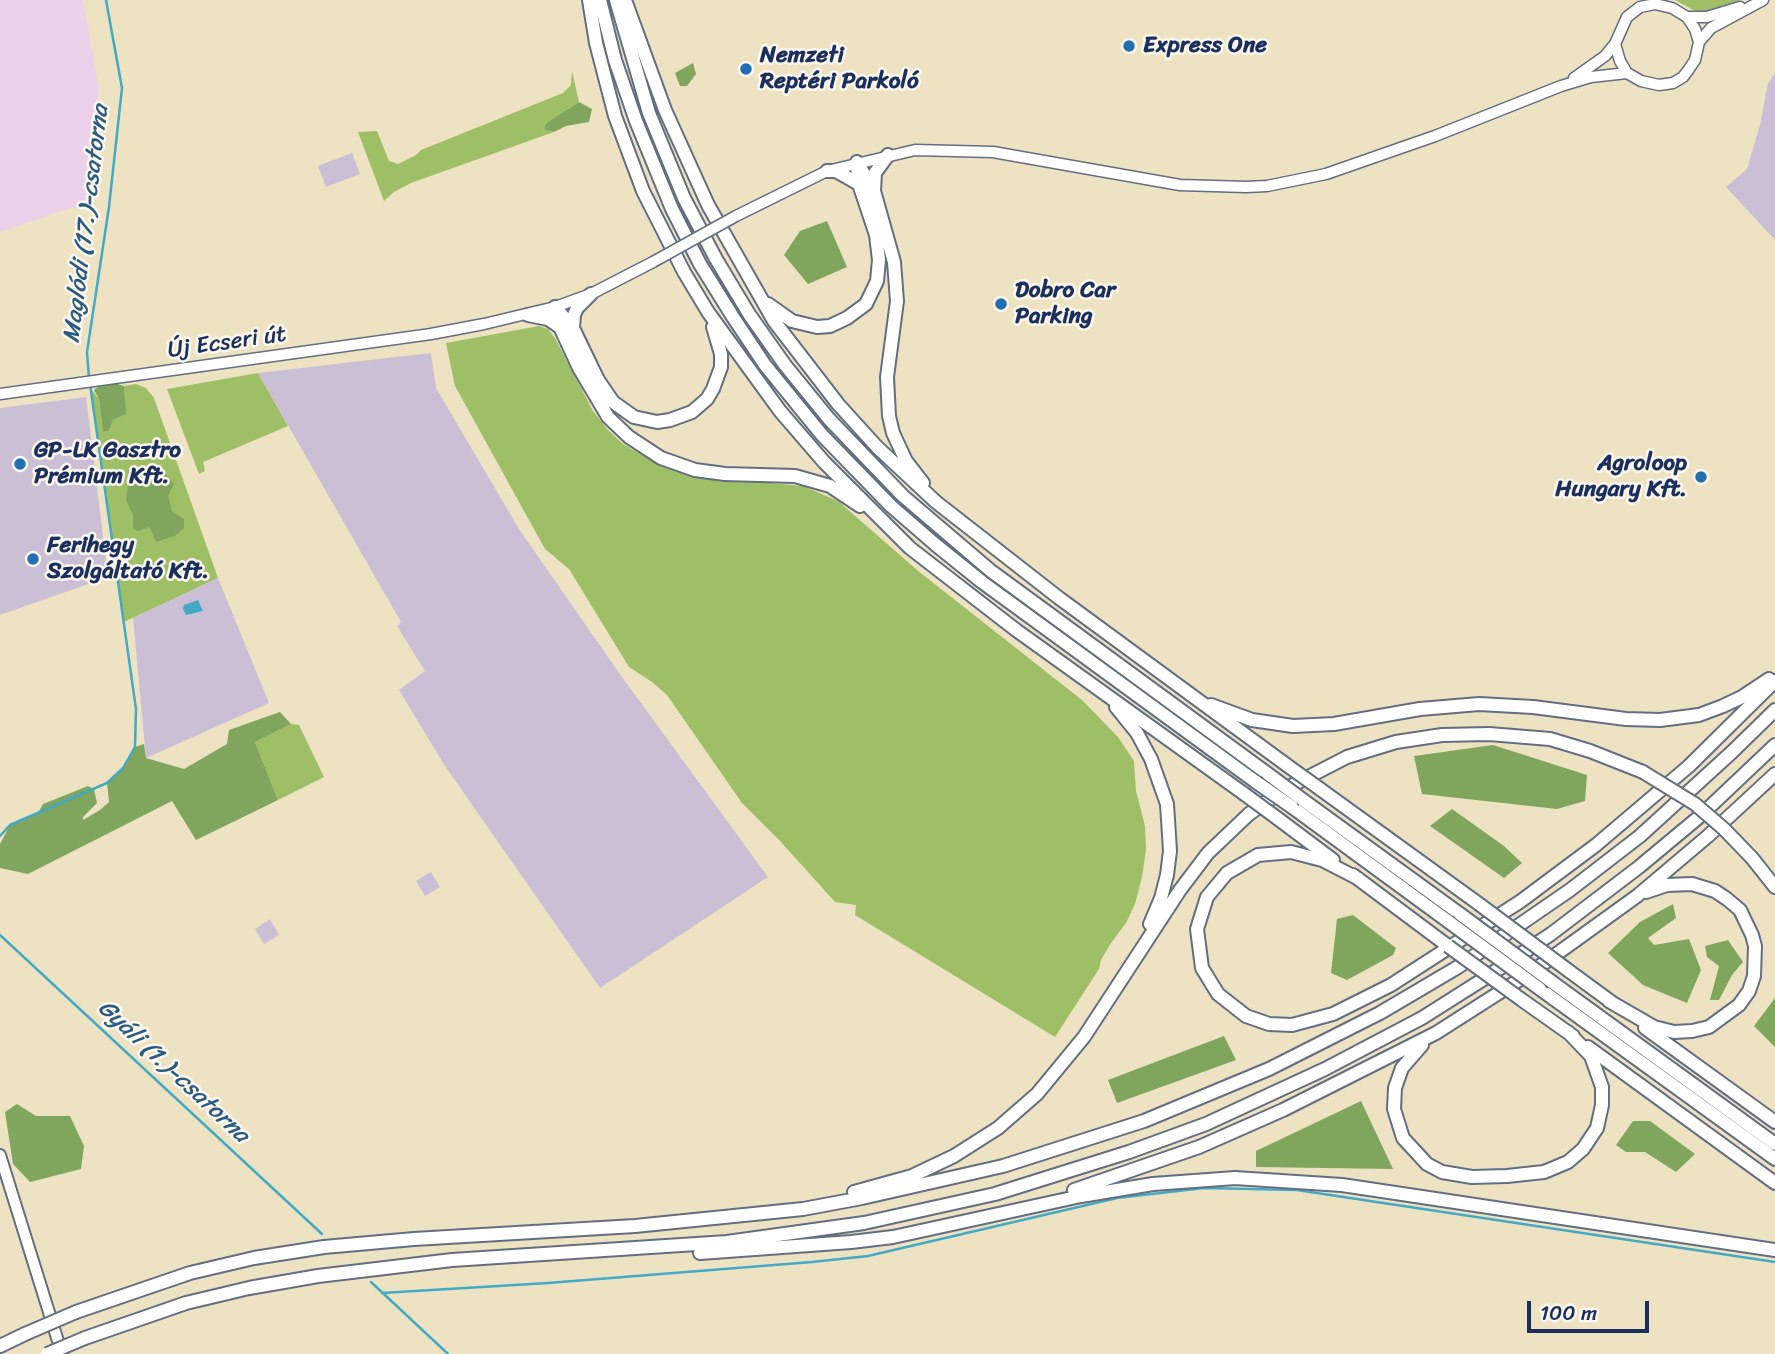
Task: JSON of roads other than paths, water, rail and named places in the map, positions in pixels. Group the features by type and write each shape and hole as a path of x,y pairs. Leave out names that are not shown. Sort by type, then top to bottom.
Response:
{"highway":[{"path":"589,0 599,56 627,152 662,231 684,272 708,312 780,411 824,462 880,519 910,548 962,589 1775,1184"},
{"path":"600,0 632,110 672,209 701,264 765,365 815,427 882,498 982,582 1256,782 1297,804 1460,914 1775,1144"},
{"path":"616,0 645,102 684,198 716,259 785,365 865,458 903,496 991,571 1268,774 1297,804 1449,922 1775,1159"},
{"path":"625,0 678,141 708,205 759,295 794,349 877,447 936,502 1059,598 1775,1122"},
{"path":"874,191 875,173 888,155"},
{"path":"759,295 782,316 817,327 830,326 848,318 866,304 877,281 879,260 876,235 859,184 857,162"},
{"path":"857,162 874,191 890,243 896,278 897,301 887,377 889,416 893,433 906,461 936,502"},
{"path":"827,171 836,171 859,184"},
{"path":"566,328 577,308 591,294"},
{"path":"555,307 613,402 634,417 657,422 692,412 701,405 718,379 721,354 708,312"},
{"path":"528,315 548,319 566,328 591,392 608,418 629,437 661,458 695,470 725,474 795,476 830,486 880,519"},
{"path":"1166,677 1233,714 1277,725 1311,726 1420,709 1479,704 1533,707 1626,719 1681,718 1723,706 1759,687 1775,674"},
{"path":"1359,879 1322,860 1291,852 1258,855 1227,873 1207,897 1197,929 1202,968 1217,994 1246,1016 1269,1024 1292,1025 1340,1012 1391,985 1521,901 1597,845 1689,766 1775,681"},
{"path":"1101,692 1137,733 1152,759 1162,785 1170,825 1170,851 1161,898 1135,956"},
{"path":"0,1346 76,1312 190,1273 254,1258 324,1247 635,1226 803,1209 962,1177 1091,1140 1226,1088 1343,1032 1458,967 1570,890 1640,836 1775,710"},
{"path":"803,1209 912,1176 954,1156 998,1128 1037,1094 1059,1069 1106,1005 1135,956 1208,853 1234,827 1283,790 1347,757 1396,742 1442,735 1502,734 1550,739 1590,751 1643,772 1695,804 1724,829 1775,887"},
{"path":"47,1354 142,1317 249,1288 306,1278 452,1260 647,1249 807,1233 956,1203 1101,1162 1241,1109 1422,1018 1551,934 1621,881 1699,817 1775,745"},
{"path":"1007,1211 1111,1179 1199,1147 1326,1090 1436,1033 1533,971 1637,896 1775,774"},
{"path":"1609,1001 1654,1027 1674,1032 1692,1031 1709,1027 1739,1005 1749,991 1754,976 1755,947 1746,922 1740,910 1715,891 1682,884 1667,885 1637,896"},
{"path":"1436,1033 1402,1068 1394,1097 1396,1123 1410,1148 1427,1164 1443,1172 1472,1177 1544,1172 1568,1162 1583,1149 1597,1128 1602,1105 1602,1087 1591,1056 1568,1032"},
{"path":"647,1249 682,1254 851,1242 893,1237 1007,1211 1153,1184 1261,1178 1342,1185 1775,1250"}],"main road":[{"path":"1687,17 1707,17 1760,1"},
{"path":"1699,42 1712,29 1760,1"},
{"path":"1655,4 1672,8 1687,17 1695,29 1699,42 1695,60 1683,77 1673,83 1659,85 1627,73 1591,77 1561,86 1605,57 1615,44 1627,17 1640,7 1655,4"},
{"path":"1615,44 1627,73"},
{"name":"Új Ecseri út","path":"0,394 437,333 528,315 591,294 736,216 827,171 888,155 915,150 993,152 1180,185 1267,186 1326,174 1435,136 1561,86"},
{"path":"0,1155 62,1354"}],"water":[{"path":"198,600 203,611 186,615 184,605"}],"waterway":[{"name":"Maglódi (17.)-csatorna","path":"89,378 87,352 109,207 122,88 106,0"},
{"name":"Maglódi (17.)-csatorna","path":"0,836 10,825 107,783 123,768 135,747 136,709 90,384"},
{"name":"Gyáli (1.)-csatorna","path":"0,935 322,1234"},
{"path":"382,1293 548,1283 868,1256 1117,1198 1204,1188 1297,1190 1775,1262"},
{"name":"Gyáli (1.)-csatorna","path":"371,1282 448,1354"}],"place":[{"name":"Express One","path":"1129,46"},
{"name":"Nemzeti Reptéri Parkoló","path":"746,69"},
{"name":"Dobro Car Parking","path":"1001,304"},
{"name":"GP-LK Gasztro Prémium Kft.","path":"20,464"},
{"name":"Agroloop Hungary Kft.","path":"1701,477"},
{"name":"Ferihegy Szolgáltató Kft.","path":"33,559"}]}
